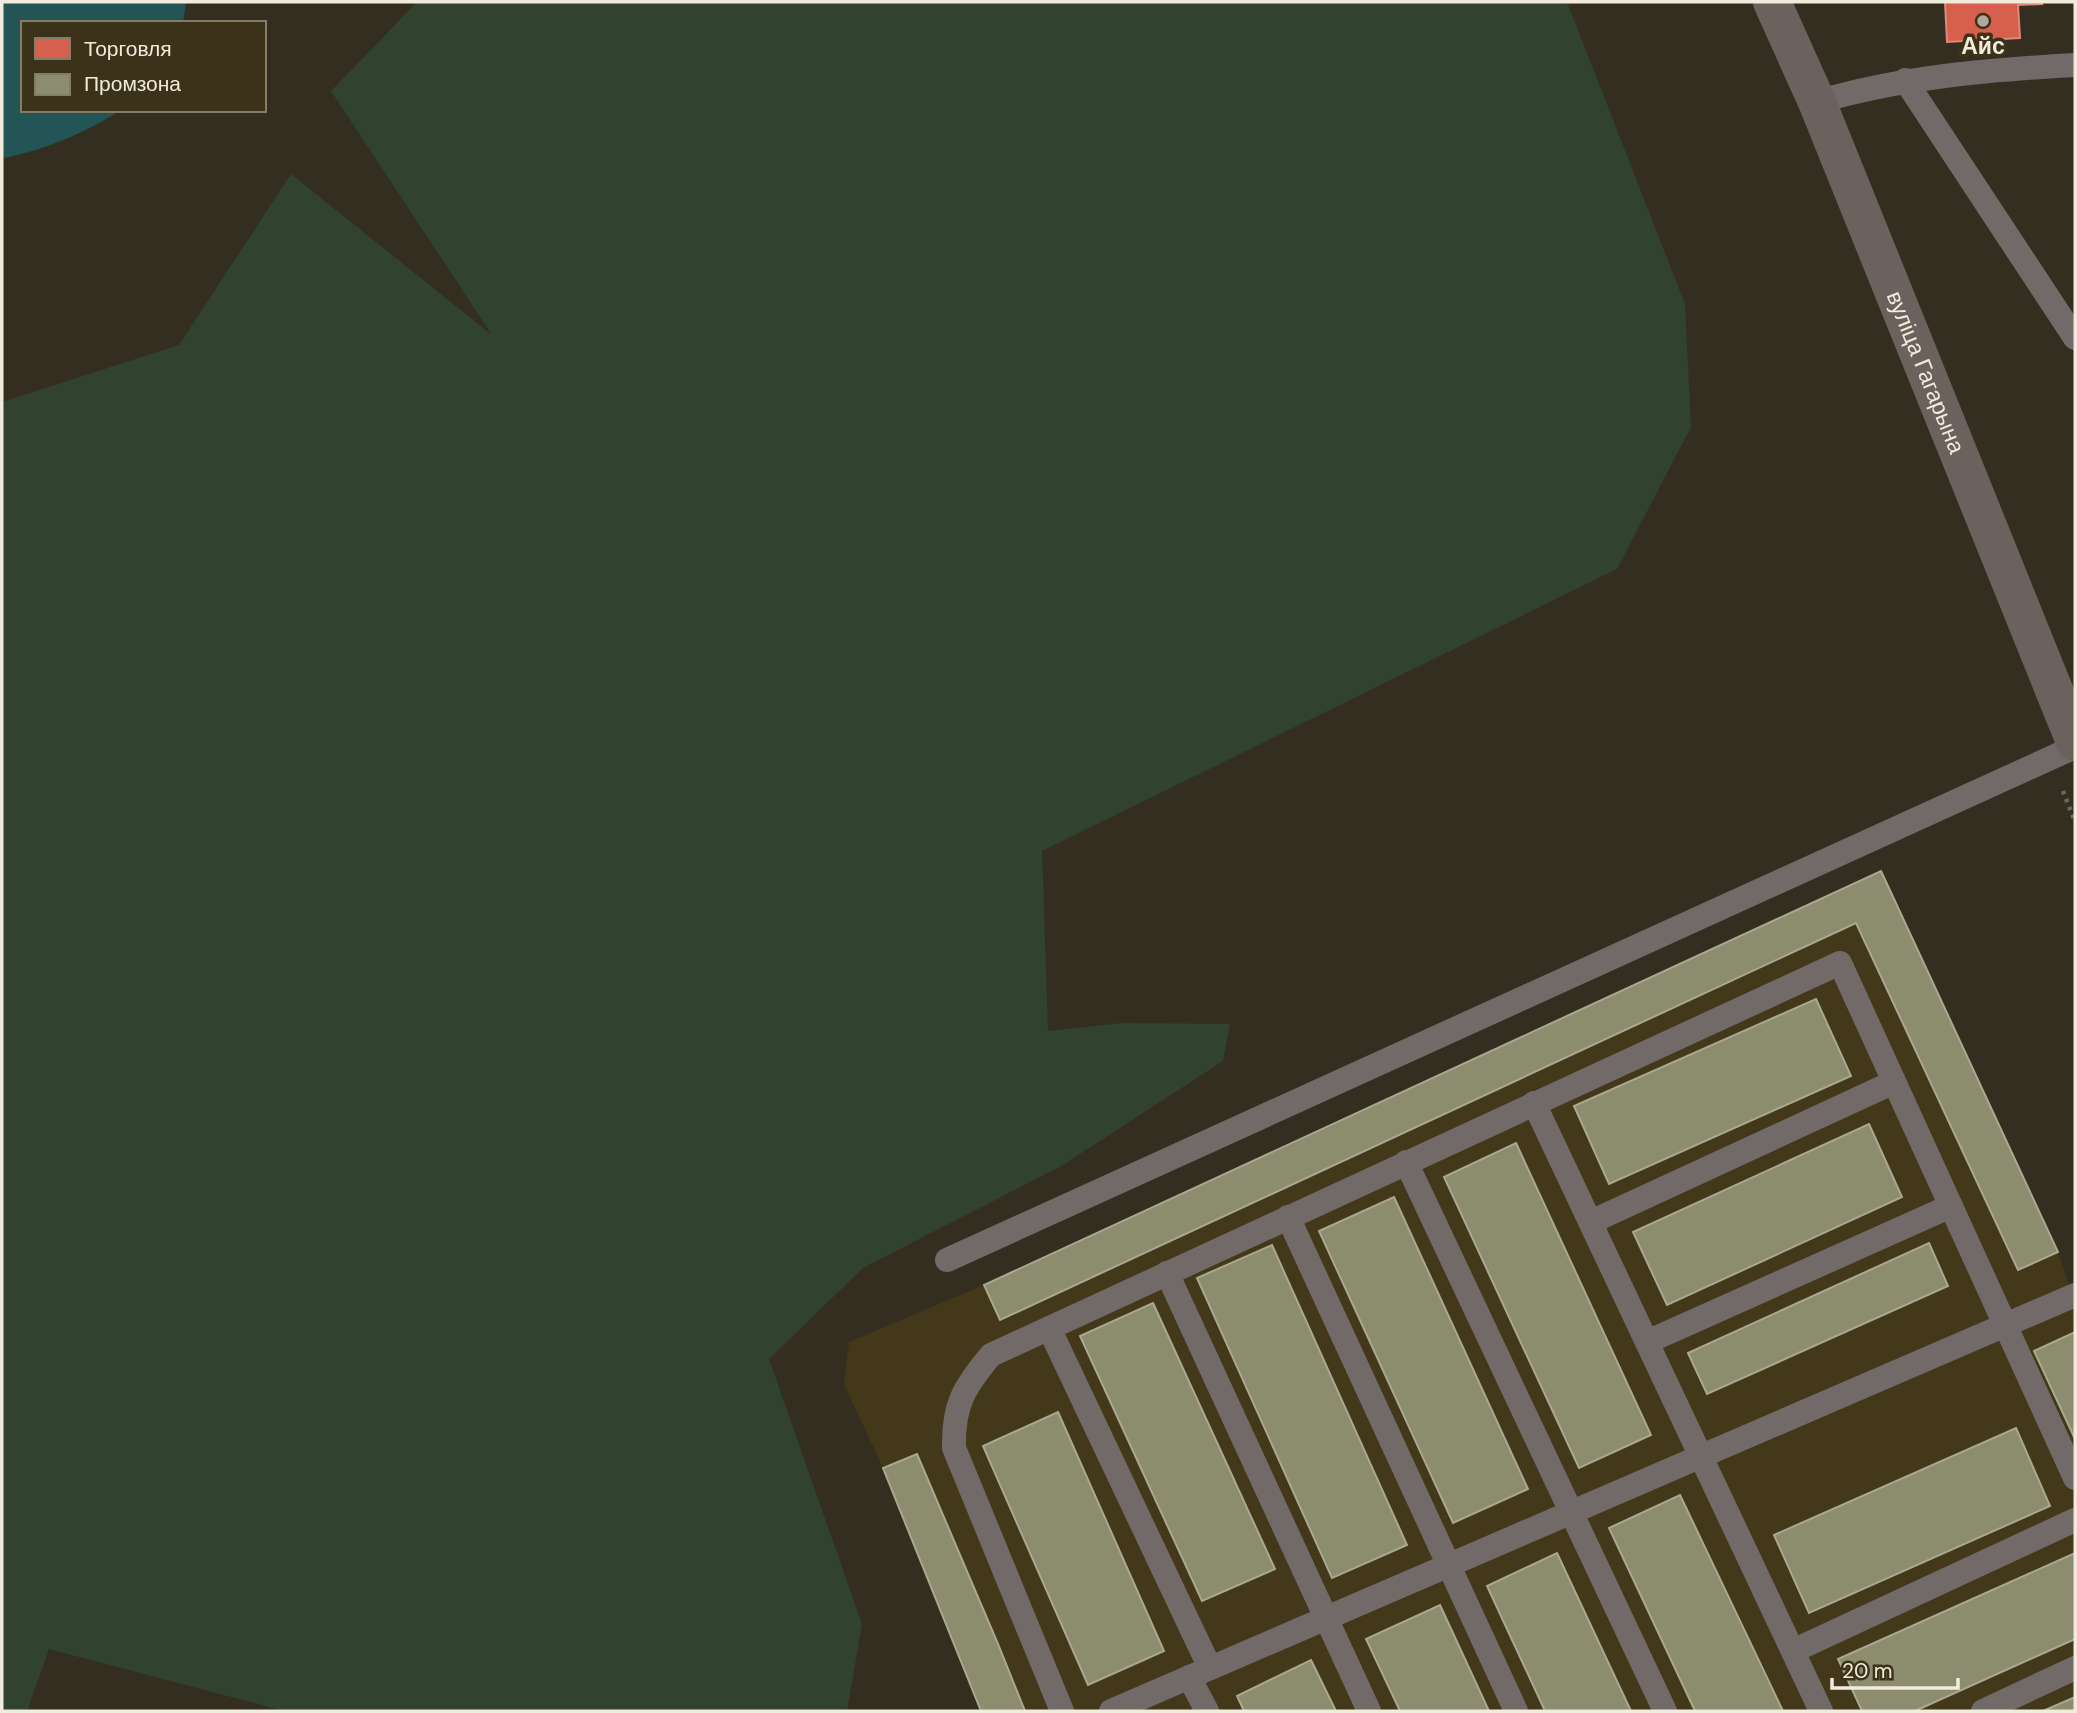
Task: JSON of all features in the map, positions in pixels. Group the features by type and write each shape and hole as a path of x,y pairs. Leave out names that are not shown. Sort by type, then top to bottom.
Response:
{"main road":[{"name":"вуліца Гагарына","path":"1772,2 1817,102 2075,744"}],"lane":[{"path":"1817,102 1905,80 1992,70 2075,65"},
{"path":"1905,80 2075,338"},
{"path":"947,1259 2075,744"},
{"path":"1062,1711 954,1448 954,1416 967,1383 991,1355 1840,963 2075,1478"},
{"path":"1591,1222 1894,1082"},
{"path":"1534,1103 1822,1711"},
{"path":"1406,1162 1569,1513 1665,1711"},
{"path":"1647,1342 1951,1206"},
{"path":"1288,1217 1517,1711"},
{"path":"1167,1273 1324,1619 1369,1711"},
{"path":"1111,1711 2075,1295"},
{"path":"1049,1328 1199,1672 1207,1711"},
{"path":"1793,1651 2075,1520"},
{"path":"1983,1711 2075,1668"}],"shaded area":[{"path":"1881,871 2058,1252 2075,1303 2075,1711 981,1711 883,1468 844,1384 849,1342 984,1285"}],"green space":[{"path":"417,2 1567,2 1685,304 1691,427 1617,569 1042,851 1048,1031 1122,1023 1230,1024 1223,1061 1063,1165 863,1268 769,1359 862,1624 847,1711 284,1711 49,1649 27,1711 2,1711 2,402 179,345 291,174 492,335 331,91"}],"water":[{"path":"2,2 186,2 183,21 21,21 21,112 118,112 65,139 36,150 5,158 2,156"}],"building: Торговля":[{"name":"Айс","path":"1945,2 2042,4 2018,5 2020,38 1947,42"}],"building: Промзона":[{"path":"1881,871 2058,1252 2018,1270 1856,923 1000,1320 984,1285"},
{"path":"1816,999 1851,1076 1609,1184 1574,1106"},
{"path":"1869,1124 1902,1197 1667,1305 1633,1232"},
{"path":"1516,1143 1651,1435 1579,1468 1444,1177"},
{"path":"1394,1197 1528,1489 1453,1523 1319,1231"},
{"path":"1929,1243 1948,1286 1707,1394 1688,1353"},
{"path":"1272,1245 1407,1545 1332,1578 1197,1278"},
{"path":"1153,1303 1275,1569 1202,1601 1080,1336"},
{"path":"2075,1332 2075,1439 2034,1351"},
{"path":"1058,1412 1164,1651 1088,1685 983,1446"},
{"path":"2016,1428 2050,1506 1809,1613 1774,1535"},
{"path":"917,1454 1025,1711 981,1711 883,1468"},
{"path":"1680,1495 1783,1711 1695,1711 1609,1528"},
{"path":"1557,1553 1631,1711 1545,1711 1487,1586"},
{"path":"2075,1553 2075,1639 1915,1711 1862,1711 1838,1659"},
{"path":"1440,1605 1489,1711 1400,1711 1366,1639"},
{"path":"1311,1660 1336,1711 1244,1711 1237,1696"},
{"path":"2075,1697 2075,1711 2043,1711"}],"place":[{"name":"Айс","path":"1983,21"}]}
